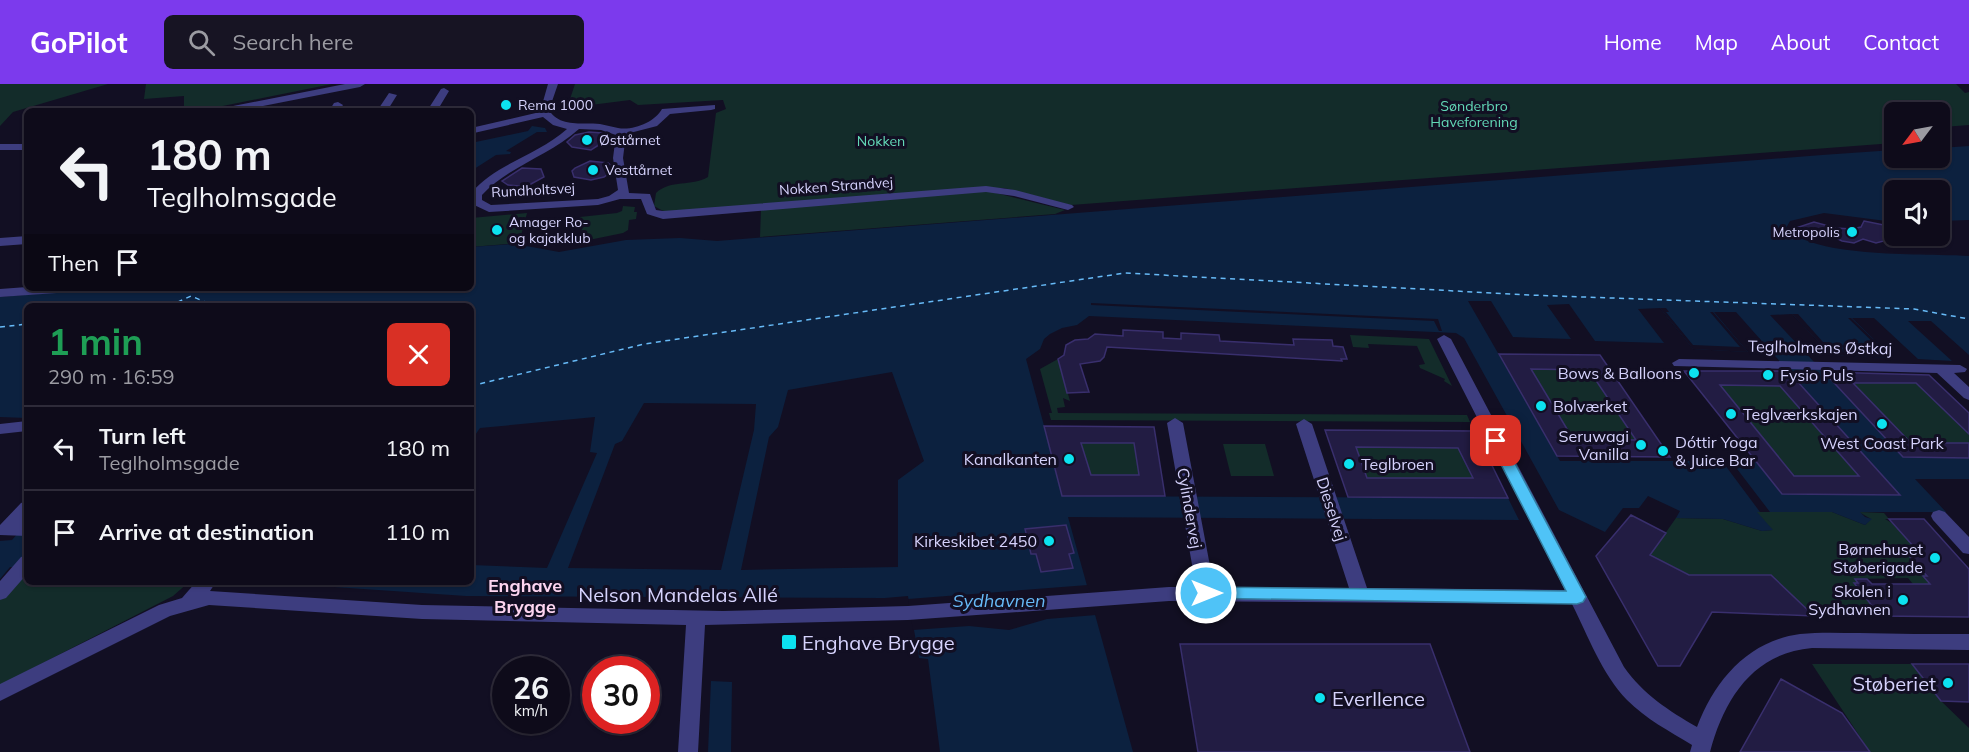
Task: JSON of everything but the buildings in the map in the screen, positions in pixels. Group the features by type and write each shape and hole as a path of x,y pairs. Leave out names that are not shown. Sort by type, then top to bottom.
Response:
{"street":[{"path":"249,108 267,106 287,97 360,84"},
{"path":"553,84 544,111 557,124 601,126 619,132 655,124 663,119 666,111 711,107"},
{"path":"434,108 444,91"},
{"path":"384,108 392,95"},
{"path":"278,108 287,97"},
{"path":"474,130 545,114"},
{"name":"Rundholtsvej","path":"576,126 560,140 493,177 476,194 476,202 489,209 501,209 598,202 618,196"},
{"path":"618,196 624,188 618,158 622,137 619,132"},
{"path":"0,147 24,147"},
{"name":"Nokken Strandvej","path":"618,196 646,196 648,210 663,215 986,189 1015,193 1068,207"},
{"path":"0,242 24,240"},
{"path":"0,293 28,291"},
{"path":"1444,339 1617,674 1628,688 1655,713 1701,746 1713,712 1732,682 1752,662 1774,648 1808,641 1969,642"},
{"name":"Teglholmens Østkaj","path":"1679,363 1823,364 1960,369"},
{"path":"1939,367 1969,395"},
{"name":"Cylindervej","path":"1175,423 1206,593"},
{"name":"Dieselvej","path":"1304,424 1360,595"},
{"path":"0,429 24,426"},
{"path":"13,530 24,512"},
{"path":"1939,516 1969,549"},
{"path":"0,593 24,565"},
{"path":"189,602 204,585"},
{"name":"Nelson Mandelas Allé","path":"0,693 165,610 209,598 422,612 696,617 911,613 1147,594 1577,597"},
{"path":"688,752 696,617"}],"green space":[{"path":"0,84 108,84 13,112 0,126"},
{"path":"146,84 332,84 213,108 184,108 184,96 144,99"},
{"path":"575,84 1956,84 1965,93 1969,92 1969,125 1950,126 1950,102 1884,102 1884,144 1071,205 1004,188 976,188 665,212 654,206 656,193 668,186 695,182 708,177 716,113 726,109 723,100 638,105 630,100 567,108"},
{"path":"988,191 1065,210 1055,214 760,237 761,209"},
{"path":"623,206 635,207 634,212 637,212 636,219 629,220 628,230 579,242 584,220 579,220 580,217 617,213 622,211"},
{"name":"Amager Ro- og kajakklub","path":"527,213 519,243 474,247 474,218"},
{"path":"1350,335 1429,339 1452,386 1444,381 1445,379 1420,368 1419,365 1425,364 1417,346 1368,344 1369,348 1353,347"},
{"path":"1058,359 1070,401 1063,398 1065,407 1057,408 1058,413 1467,415 1470,422 1051,420 1049,413 1052,413 1040,369"},
{"path":"1531,369 1589,370 1636,440 1573,439"},
{"path":"1853,383 1916,383 1969,434 1969,443 1911,443"},
{"path":"1720,385 1780,386 1859,476 1794,476"},
{"path":"1080,441 1083,443 1134,443 1139,475 1091,477"},
{"path":"1223,444 1265,444 1274,476 1231,476"},
{"path":"1356,447 1458,448 1473,478 1367,478"},
{"path":"1756,512 1832,512 1865,525 1871,519 1859,512 1884,513 1889,519 1885,519 1892,523 1914,547 1902,547 1927,576 1930,584 1913,584 1908,578 1856,579 1858,583 1855,584 1880,616 1814,616 1771,575 1689,575 1650,555 1676,518 1723,519 1762,531 1772,530"},
{"path":"24,576 24,585 186,585 173,596 0,685 0,600"},
{"path":"1812,664 1912,664 1941,701 1969,728 1969,752 1870,752"}],"water":[{"path":"532,126 545,128 547,132 537,132 506,151 511,152 510,154 496,155 474,169 474,142 528,131"},
{"name":"Sydhavnen","path":"1969,146 1969,220 1950,221 1950,180 1884,180 1884,221 1824,213 1790,221 1786,228 1800,238 1846,250 1969,256 1969,355 1931,321 1908,321 1952,361 1918,359 1874,318 1852,318 1893,358 1831,355 1792,314 1770,315 1903,457 1969,458 1969,479 1915,479 1946,512 1860,512 1872,519 1865,525 1832,512 1757,512 1773,530 1762,531 1723,519 1676,518 1680,511 1648,496 1639,508 1623,508 1605,532 1559,510 1464,338 1456,333 1089,316 1077,325 1062,328 1044,339 1040,349 1026,359 1063,496 1508,498 1519,520 1068,517 1133,752 940,752 928,659 919,658 908,596 885,598 466,596 305,585 474,585 474,565 547,568 597,453 590,452 595,417 480,428 474,437 474,303 24,303 24,418 0,417 0,297 76,291 474,291 474,247 515,244 559,252 626,240 680,238 717,241 1884,151 1884,168 1950,168 1950,147","holes":["1468,301 1491,301 1513,337 1571,339 1547,305 1569,304 1595,341 1664,343 1638,309 1660,308 1693,349 1748,352 1714,312 1736,312 1898,494 1781,493 1755,461 1560,461","892,372 924,461 898,480 898,567 741,570 769,437 778,427 788,390","644,403 756,404 754,430 721,570 568,568 615,444 622,441"]},
{"path":"24,526 24,567 10,567 0,579 0,541 12,540"},
{"path":"711,681 732,682 731,752 708,752"}],"pier":[{"path":"1091,303 1438,319 1442,331 1439,331 1434,321 1091,305"},
{"path":"1660,308 1666,308 1669,312 1666,312 1693,345 1740,347 1710,312 1713,312 1748,352 1693,349"},
{"path":"1792,314 1798,314 1831,351 1885,354 1848,318 1851,318 1893,358 1831,355"},
{"path":"1722,461 1731,461 1770,512 1760,512"},
{"path":"1088,585 1096,615 1047,619 1009,630 969,626 913,630 908,599"}],"ferry route":[{"path":"474,385 644,344 1125,273 1529,295 1914,309 1969,319"},
{"path":"176,303 191,296 208,303"},
{"path":"0,327 24,324"}],"place":[{"name":"Rema 1000","path":"506,105"},
{"name":"Østtårnet","path":"587,140"},
{"name":"Vesttårnet","path":"593,170"},
{"name":"Amager Ro- og kajakklub","path":"497,230"},
{"name":"Metropolis","path":"1852,232"},
{"name":"Bows & Balloons","path":"1694,373"},
{"name":"Fysio Puls","path":"1768,375"},
{"name":"Bolværket","path":"1541,406"},
{"name":"Teglværkskajen","path":"1731,414"},
{"name":"West Coast Park","path":"1882,424"},
{"name":"Seruwagi Vanilla","path":"1641,445"},
{"name":"Dóttir Yoga & Juice Bar","path":"1663,451"},
{"name":"Kanalkanten","path":"1069,459"},
{"name":"Teglbroen","path":"1349,464"},
{"name":"Kirkeskibet 2450","path":"1049,541"},
{"name":"Børnehuset Støberigade","path":"1935,558"},
{"name":"Skolen i Sydhavnen","path":"1903,600"},
{"name":"Enghave Brygge","path":"789,642"},
{"name":"Støberiet","path":"1948,683"},
{"name":"Everllence","path":"1320,698"}],"district":[{"name":"Enghave Brygge","path":"525,595"}],"route":[{"path":"1206,593 1577,597 1496,441"}],"park label":[{"name":"Sønderbro Haveforening","path":"1474,114"},
{"name":"Nokken","path":"881,141"}]}
